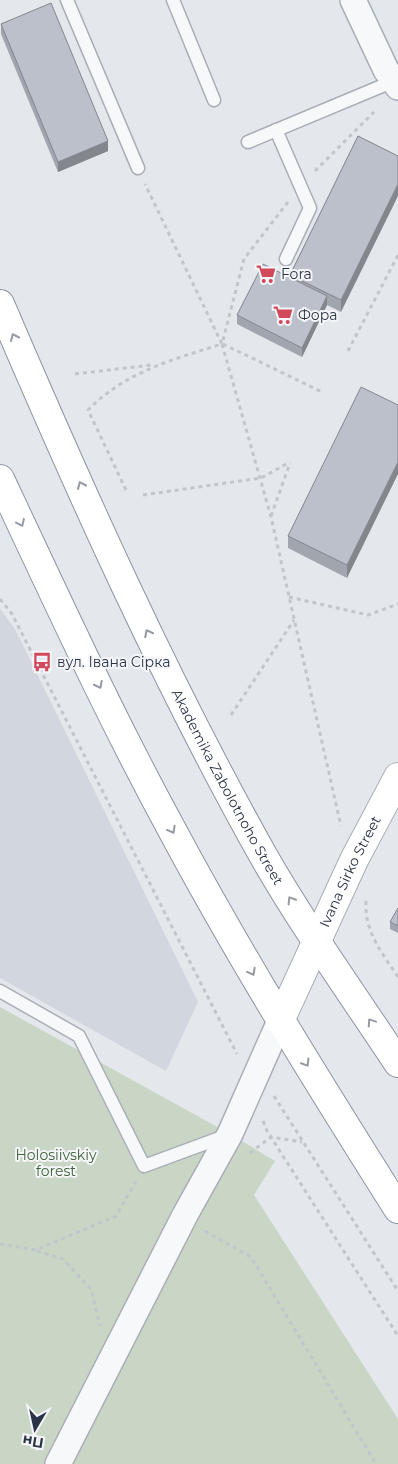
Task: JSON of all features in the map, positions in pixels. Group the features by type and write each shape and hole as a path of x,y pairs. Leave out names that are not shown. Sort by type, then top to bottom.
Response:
{"main road":[{"name":"Akademika Zabolotnoho Street","path":"0,304 130,597 217,770 266,858 317,941 398,1063"},
{"path":"0,479 71,630 170,828 280,1022 398,1209"},
{"name":"Ivana Sirko Street","path":"280,1022 354,860 398,777"}],"street":[{"path":"353,0 392,79"},
{"path":"392,79 398,47"},
{"path":"58,1464 185,1215 230,1134 280,1022"}],"lane":[{"path":"67,0 138,168"},
{"path":"173,0 214,100"},
{"path":"248,142 392,79"},
{"path":"276,130 310,208 286,259"},
{"path":"0,992 79,1036 144,1166 230,1134"}],"path":[{"path":"138,168 222,344 271,517 342,828"},
{"path":"348,351 398,255"},
{"path":"75,374 154,365 222,344 322,392"},
{"path":"126,490 88,410 100,397 154,365"},
{"path":"143,495 260,478 290,462 271,517"},
{"path":"289,597 368,615 398,604"},
{"path":"0,599 12,614 232,1041 254,1080 398,1291"},
{"path":"231,715 294,619"},
{"path":"354,860 369,890 365,909 371,936 398,977"},
{"path":"254,1080 267,1131 398,1336"},
{"path":"36,1250 116,1216 144,1166"},
{"path":"185,1215 196,1225 251,1257 376,1464"},
{"path":"0,1244 36,1250 63,1259 91,1289 109,1361"}],"shaded area":[{"path":"0,609 15,629 198,1002 166,1071 0,978"}],"green space":[{"name":"Holosiivskiy forest","path":"0,1007 230,1134 275,1161 254,1195 398,1419 398,1464 0,1464"}],"building":[{"path":"51,3 108,141 58,162 1,24"},
{"path":"358,136 398,156 398,184 341,300 290,275"},
{"name":"Фора","path":"263,264 327,296 302,348 237,315"},
{"path":"361,387 398,405 398,462 347,565 288,536"},
{"path":"398,908 398,926 390,922"}],"place":[{"name":"Fora","path":"266,274"},
{"name":"Фора","path":"283,315"},
{"name":"вул. Івана Сірка","path":"42,662"}]}
